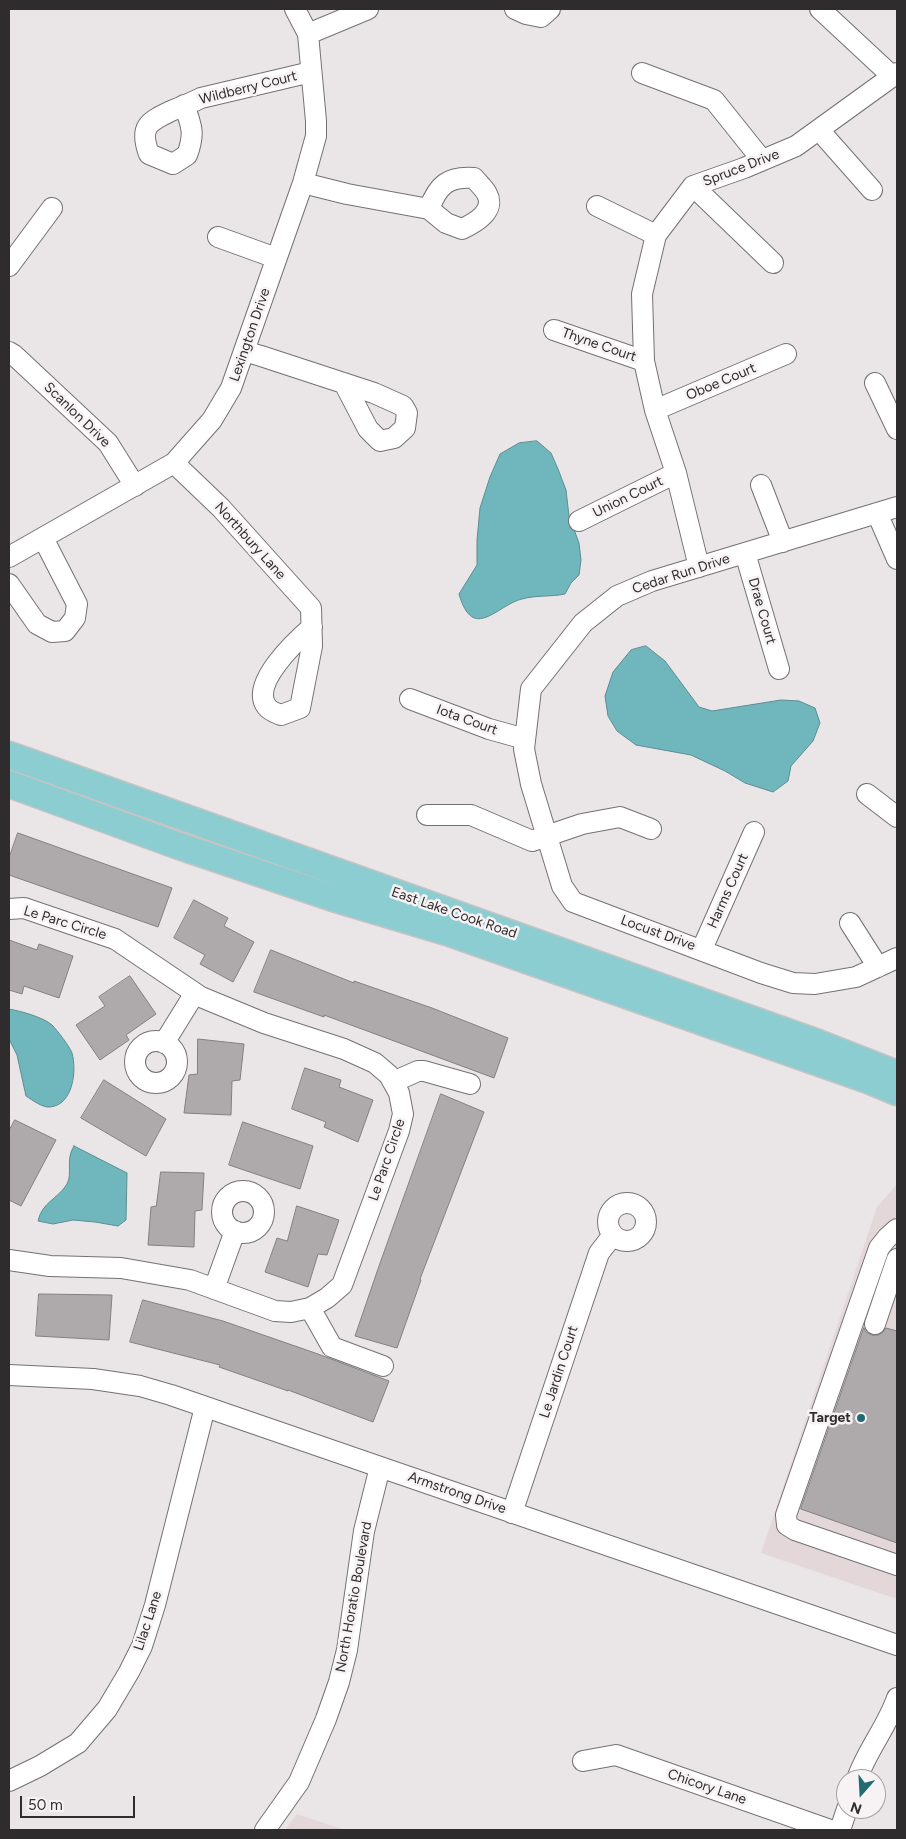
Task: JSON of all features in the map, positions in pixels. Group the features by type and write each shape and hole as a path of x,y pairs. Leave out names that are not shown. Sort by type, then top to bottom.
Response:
{"main road":[{"name":"East Lake Cook Road","path":"9,755 818,1043 897,1074"},
{"name":"East Lake Cook Road","path":"9,784 176,845 324,895 456,936 868,1080 897,1092"}],"street":[{"name":"Lexington Drive","path":"11,552 43,538 174,463 212,420 231,388 303,183 316,136 308,34 295,9"},
{"path":"308,34 368,9"},
{"path":"515,9 526,14 541,17 550,9"},
{"path":"820,9 895,75"},
{"name":"Wildberry Court","path":"184,106 201,98 312,72"},
{"path":"642,73 714,100 762,160"},
{"name":"Spruce Drive","path":"699,567 676,473 655,410 644,361 642,294 656,235 693,186 796,146 895,75"},
{"path":"819,130 872,190"},
{"path":"303,183 347,194 429,209"},
{"path":"693,186 773,263"},
{"path":"597,206 656,235"},
{"path":"9,266 52,208"},
{"path":"218,237 276,258"},
{"name":"Thyne Court","path":"554,330 644,361"},
{"path":"244,351 344,383"},
{"name":"Scanlon Drive","path":"9,352 108,443 135,486"},
{"name":"Oboe Court","path":"655,410 786,354"},
{"path":"875,383 897,429"},
{"name":"Northbury Lane","path":"174,463 221,508 311,608 312,627"},
{"name":"Union Court","path":"580,521 676,473"},
{"path":"761,485 783,542"},
{"name":"Cedar Run Drive","path":"525,744 531,689 583,623 617,596 652,581 897,507"},
{"path":"878,513 897,559"},
{"path":"9,584 37,624 52,632 65,631 75,618 78,604 43,538"},
{"name":"Drae Court","path":"745,553 779,669"},
{"name":"Iota Court","path":"410,699 525,744"},
{"name":"Locust Drive","path":"525,744 531,784 546,836 562,886 573,902 761,973 793,983 815,984 856,976 897,958"},
{"path":"866,794 897,817"},
{"path":"427,815 472,815 532,841 582,824 620,817 651,829"},
{"name":"Harms Court","path":"702,950 754,832"},
{"name":"Le Parc Circle","path":"9,909 24,908 115,939 201,997 264,1023 344,1049 375,1063 389,1075 393,1082 399,1093 403,1114 396,1140 342,1285 327,1298 310,1308 291,1312 275,1311 190,1280 121,1268 50,1266 9,1260"},
{"path":"850,923 878,967"},
{"path":"164,1042 195,993"},
{"path":"393,1082 418,1071 424,1071 470,1084"},
{"path":"897,1229 879,1248 786,1515 787,1525 795,1530 897,1565"},
{"path":"214,1289 235,1231"},
{"name":"Le Jardin Court","path":"512,1512 599,1253 613,1235"},
{"path":"875,1324 897,1259"},
{"path":"310,1308 332,1347 383,1366"},
{"name":"Armstrong Drive","path":"9,1375 93,1379 140,1386 897,1645"},
{"name":"Lilac Lane","path":"9,1782 78,1743 106,1709 129,1672 142,1646 155,1605 205,1407"},
{"name":"North Horatio Boulevard","path":"265,1830 299,1782 326,1719 339,1682 346,1650 364,1531 380,1467"},
{"path":"862,1769 891,1715 897,1698"},
{"name":"Chicory Lane","path":"583,1762 616,1755 830,1830"}],"shaded area":[{"path":"897,1184 897,1599 761,1553 877,1207"},
{"path":"297,1814 345,1830 285,1830"}],"water":[{"path":"537,441 551,453 566,490 569,516 579,543 581,560 579,575 571,583 565,594 522,599 495,613 478,619 471,616 465,609 459,594 477,565 480,508 490,477 500,454 519,443"},
{"path":"646,646 665,661 699,707 712,711 781,700 799,701 815,708 820,723 813,741 791,766 788,781 773,792 745,783 691,755 636,745 617,731 608,716 605,696 613,672 631,650"},
{"path":"9,1009 48,1022 71,1050 74,1069 72,1086 64,1100 58,1105 44,1106 26,1096 17,1055 9,1039"},
{"path":"74,1146 127,1173 126,1220 118,1226 73,1220 53,1224 38,1221 43,1209 63,1189 69,1180 69,1161"}],"building":[{"path":"18,833 172,888 158,927 9,875 9,858"},
{"path":"194,900 228,918 224,926 254,942 233,982 200,964 205,955 174,938"},
{"path":"9,940 37,950 39,944 73,956 59,998 24,986 22,994 9,990"},
{"path":"271,950 354,983 354,981 432,1008 508,1038 494,1078 324,1015 324,1017 254,992"},
{"path":"130,976 156,1014 126,1035 129,1040 100,1060 76,1025 105,1006 99,997"},
{"path":"198,1039 244,1044 240,1080 232,1081 231,1115 184,1113 189,1075 197,1074"},
{"path":"305,1068 341,1080 339,1087 373,1100 358,1142 324,1127 326,1122 292,1109"},
{"path":"104,1080 166,1119 146,1156 81,1118"},
{"path":"441,1094 484,1112 420,1279 397,1348 355,1336"},
{"path":"15,1120 56,1140 21,1206 9,1200 9,1131"},
{"path":"243,1122 313,1146 300,1189 229,1165"},
{"path":"161,1172 204,1173 202,1210 195,1211 194,1247 148,1245 151,1207 156,1206"},
{"path":"297,1206 339,1220 327,1255 318,1254 308,1287 265,1272 277,1238 287,1241"},
{"path":"39,1294 112,1295 109,1340 36,1336"},
{"path":"143,1300 223,1321 389,1381 373,1422 288,1390 219,1367 220,1365 130,1342"},
{"name":"Target","path":"864,1328 866,1332 872,1335 882,1333 886,1328 897,1331 897,1543 801,1509"}],"place":[{"name":"Target","path":"861,1418"}]}
